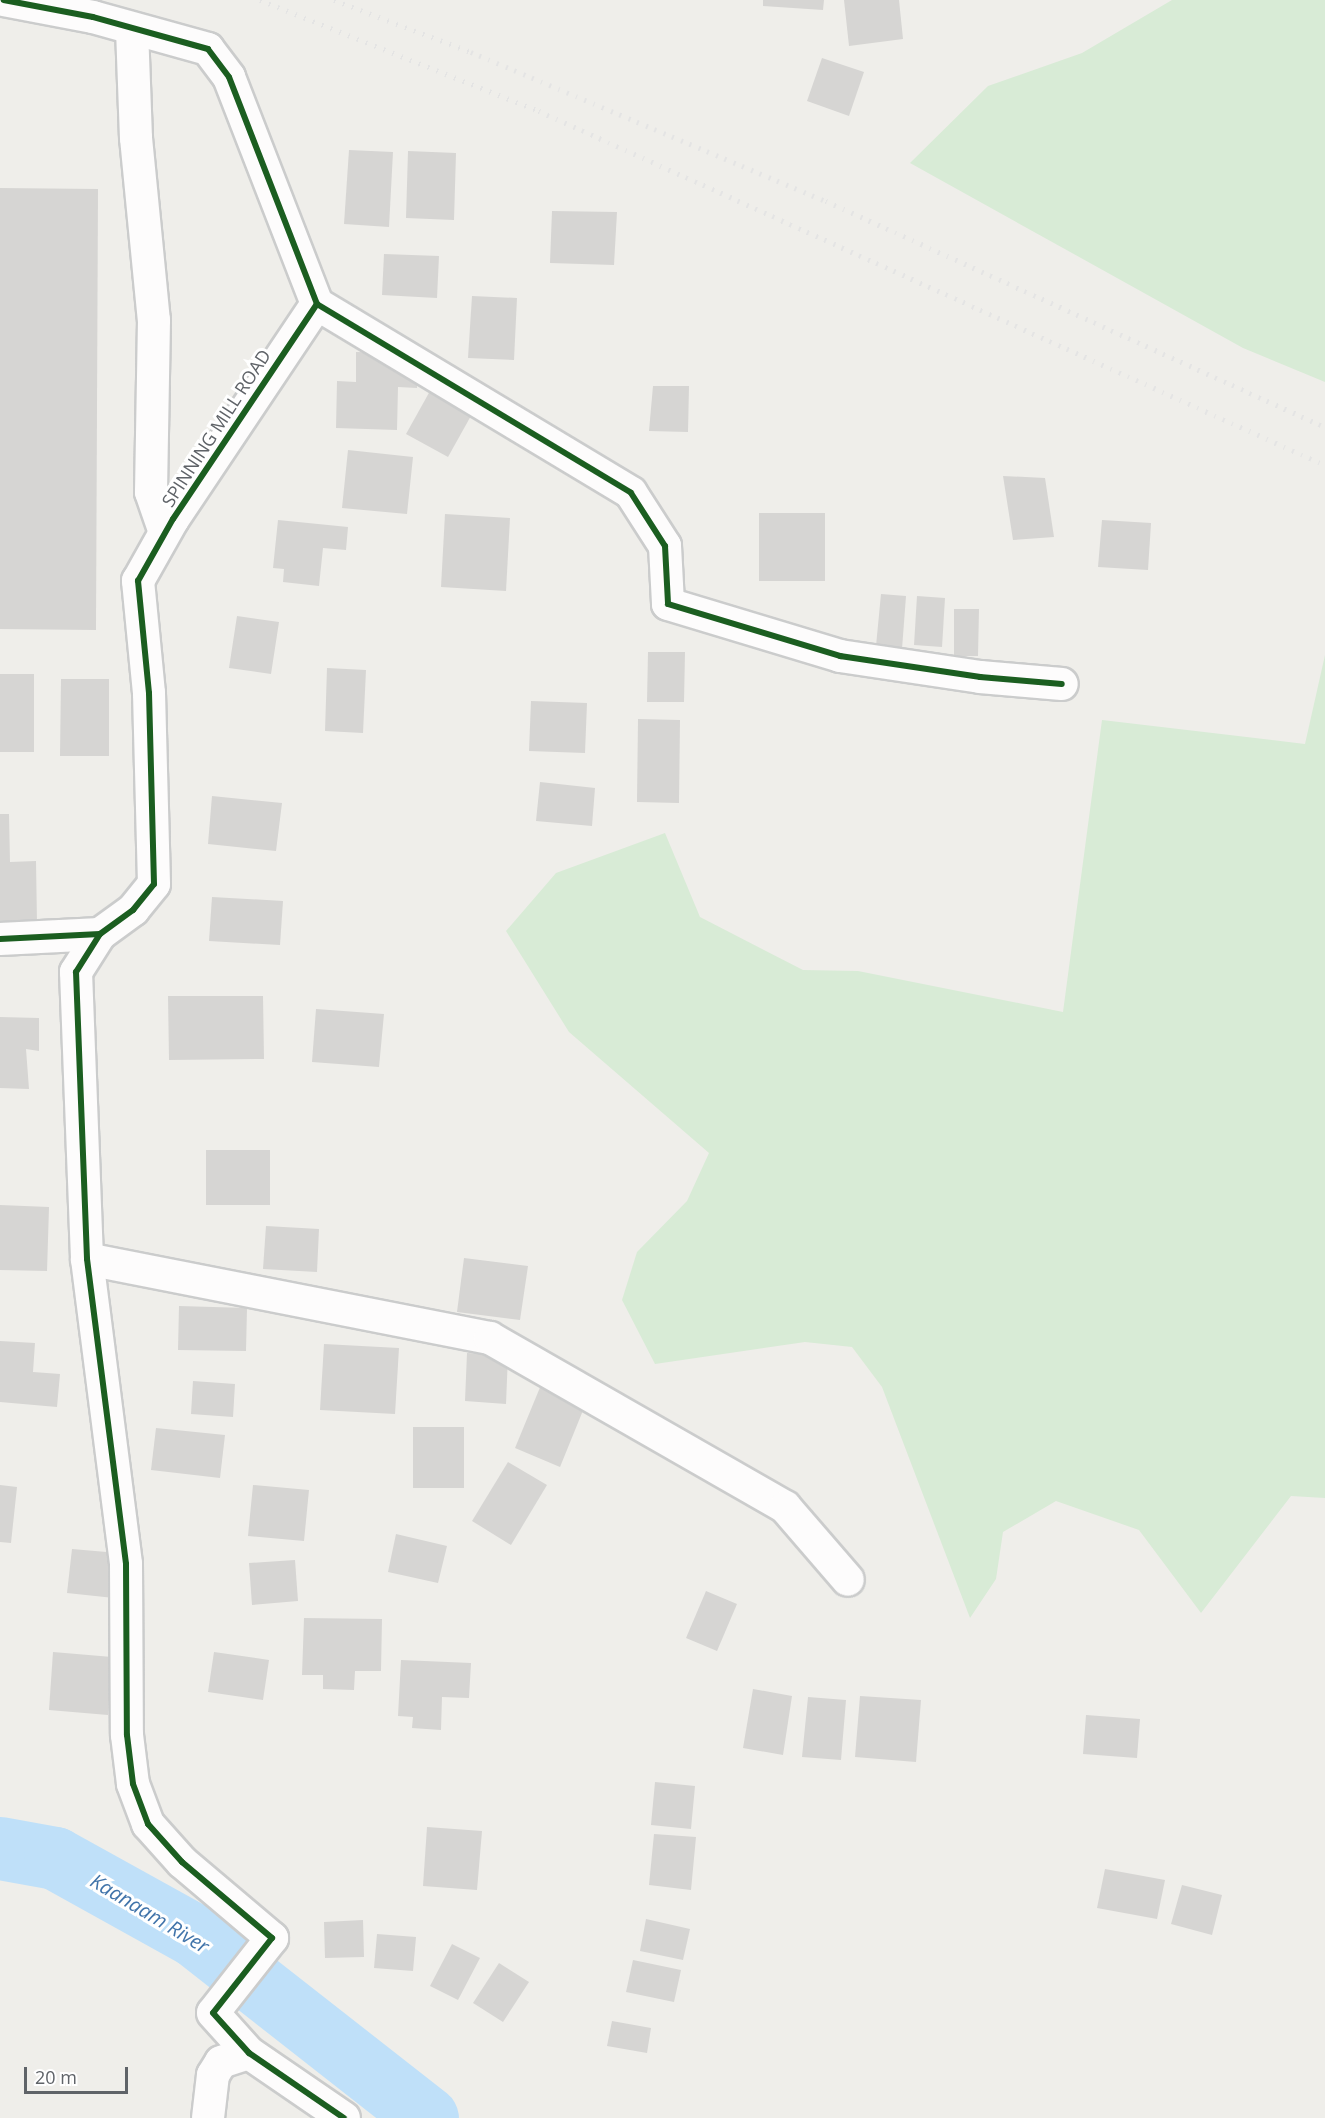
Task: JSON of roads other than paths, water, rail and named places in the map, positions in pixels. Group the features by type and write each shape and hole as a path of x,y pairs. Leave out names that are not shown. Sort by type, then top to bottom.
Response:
{"street":[{"path":"4,0 208,49 229,77 317,304 631,493 665,546 668,604 840,656 980,677 1062,684"},
{"path":"132,29 136,138 154,320 151,492 164,529 173,519"},
{"name":"SPINNING MILL ROAD","path":"100,934 133,910 154,884 149,693 138,581 173,519 317,304"},
{"path":"0,939 100,934"},
{"path":"100,934 76,972 87,1259 126,1564 127,1735 133,1784 148,1824 182,1862 272,1938 213,2013 249,2053 344,2118"},
{"path":"87,1259 490,1338 785,1507 848,1580"},
{"path":"208,2118 213,2075 221,2062 232,2055 249,2053"}],"waterway":[{"name":"Kaanaam River","path":"0,1848 55,1858 194,1935 427,2118"}],"railway":[{"path":"260,0 539,111 1325,465"},
{"path":"334,0 471,52 826,201 1325,427"}]}
